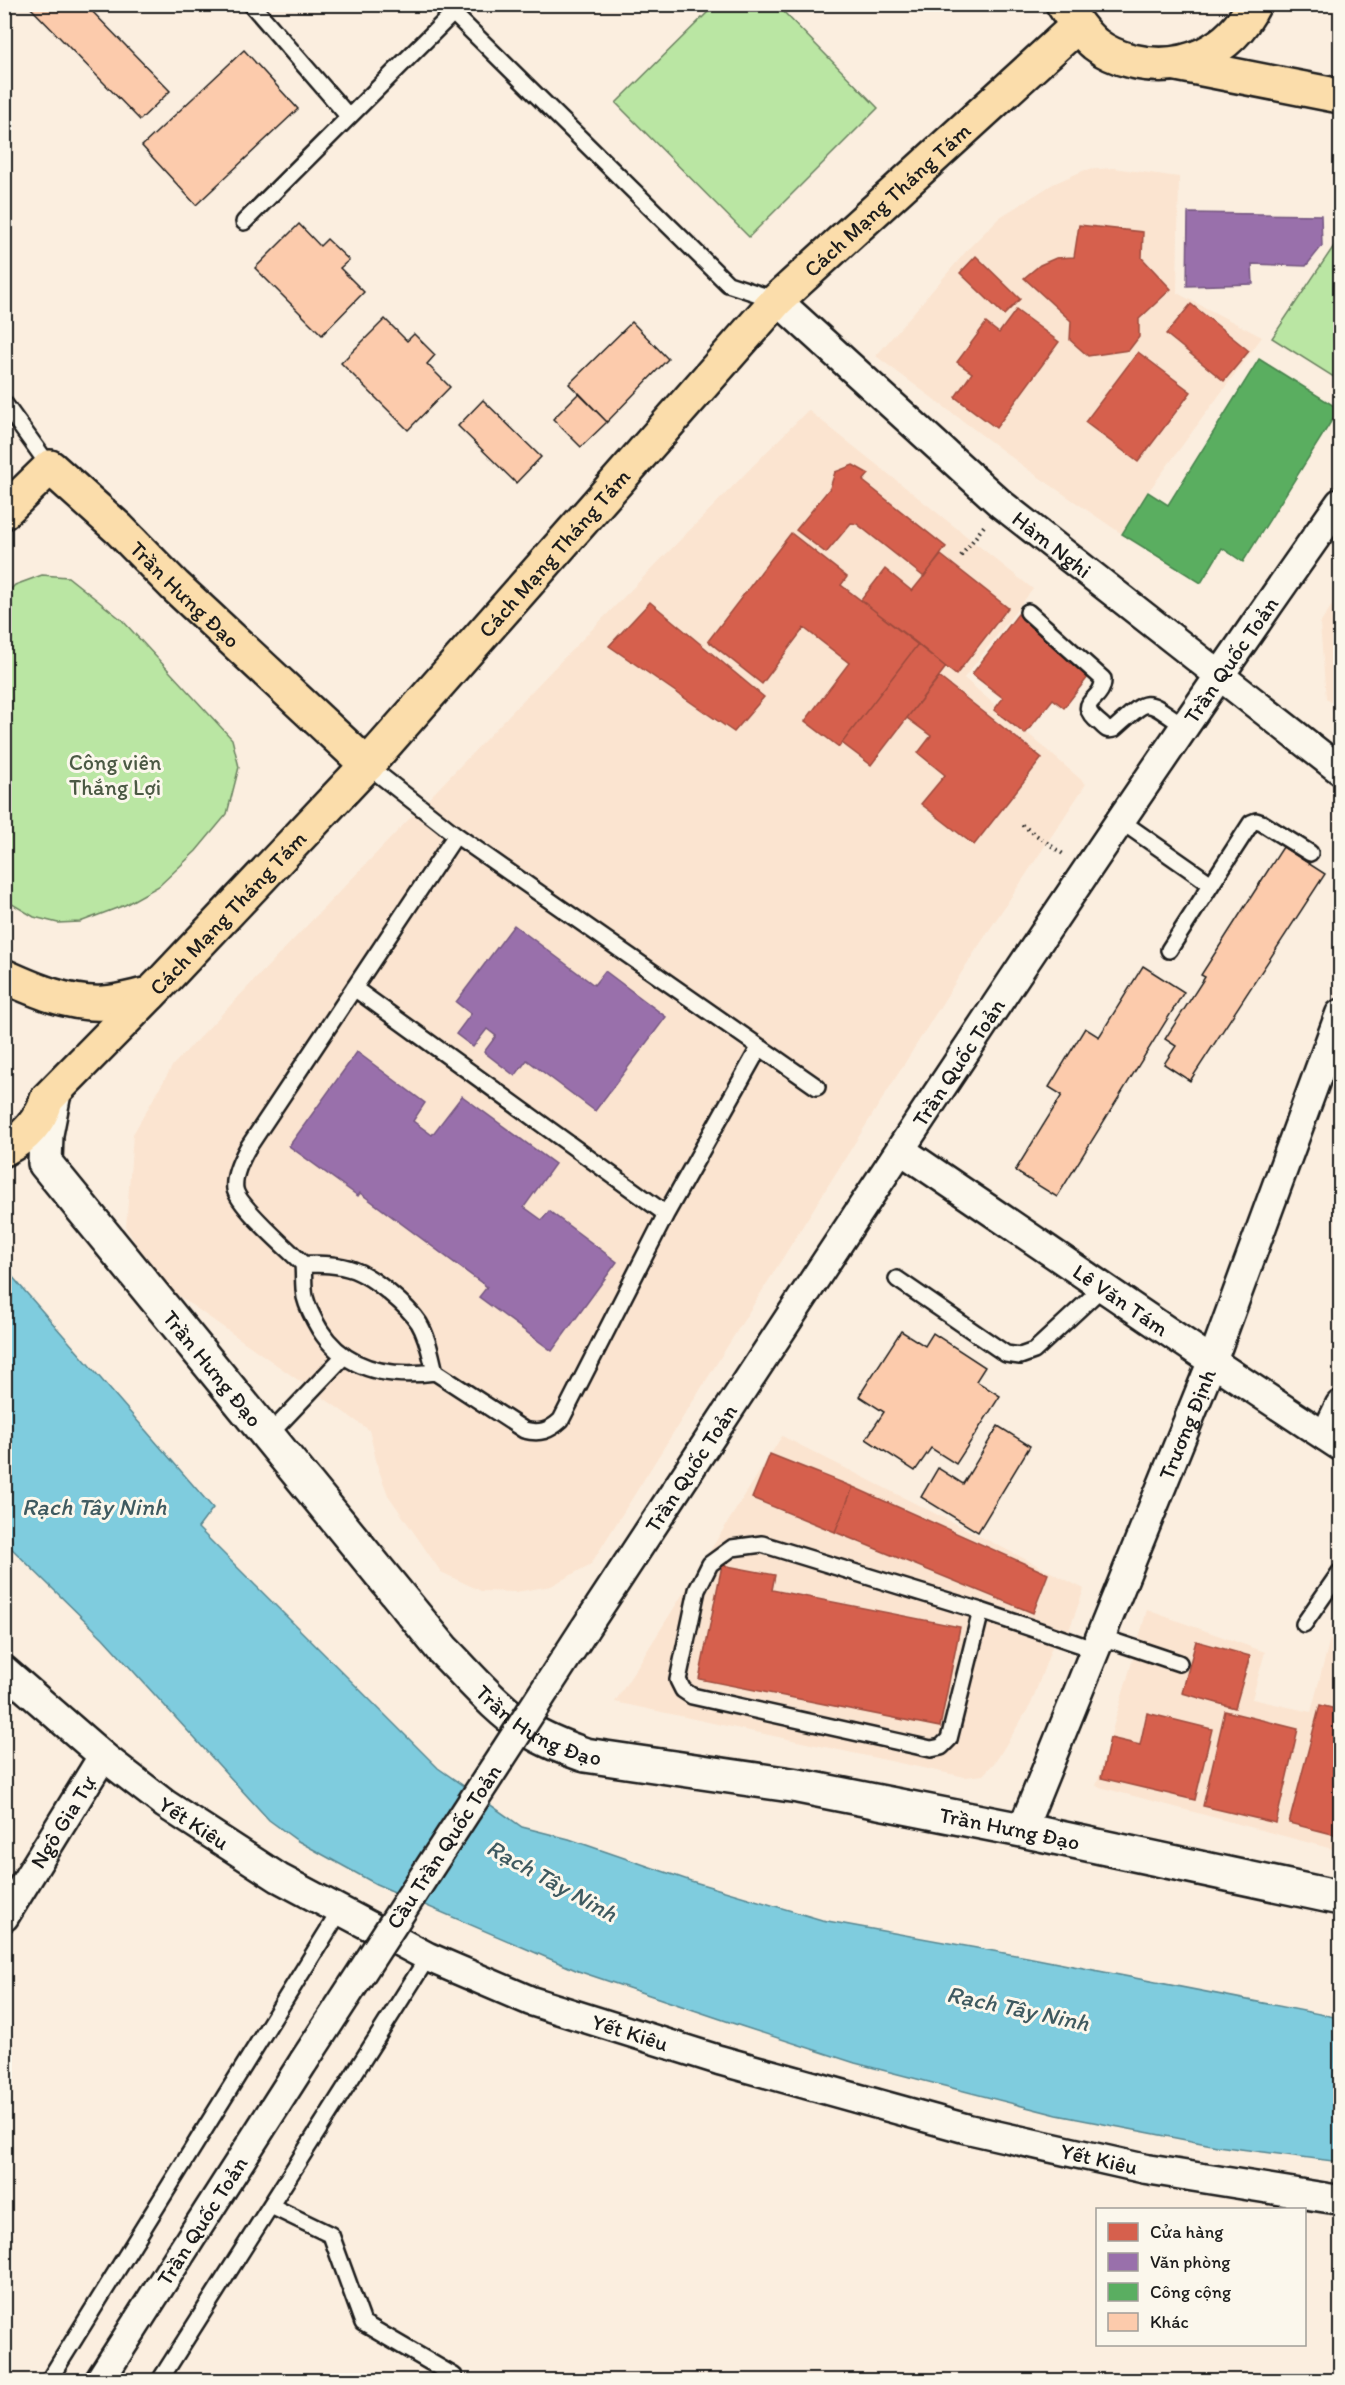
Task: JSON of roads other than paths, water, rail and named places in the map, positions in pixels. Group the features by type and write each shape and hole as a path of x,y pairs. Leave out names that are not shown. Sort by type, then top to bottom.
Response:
{"main road":[{"path":"1178,64 1202,56 1227,40 1247,18 1254,4"},
{"path":"1070,15 1095,44 1120,58 1147,64 1178,64 1341,96"},
{"name":"Cách Mạng Tháng Tám","path":"4,1148 7,1131 31,1104 51,1095 150,994 366,765 777,300 1070,15"},
{"path":"4,512 50,467"},
{"name":"Trần Hưng Đạo","path":"50,467 119,529 175,586 366,765"},
{"path":"4,976 33,989 73,999 103,1003 150,994"}],"street":[{"name":"Hàm Nghi","path":"777,300 1001,504 1341,770"},
{"name":"Trần Quốc Toản","path":"584,1630 1184,726 1341,503"},
{"name":"Trương Định","path":"1022,1830 1212,1362 1341,1014"},
{"path":"4,1155 45,1163 51,1095"},
{"name":"Lê Văn Tám","path":"901,1150 1104,1286 1212,1362 1333,1441"},
{"name":"Trần Hưng Đạo","path":"45,1163 442,1650 528,1730 585,1755 798,1786 1022,1830 1341,1898"},
{"path":"1333,1441 1341,1405"},
{"name":"Cầu Trần Quốc Toản","path":"304,2061 584,1630"},
{"name":"Yết Kiêu","path":"4,1670 103,1756 165,1804 279,1878 428,1957 531,2001 719,2060 968,2130 1146,2169 1341,2200"},
{"name":"Ngô Gia Tự","path":"4,1917 103,1756"},
{"name":"Trần Quốc Toản","path":"100,2380 304,2061"}],"lane":[{"path":"251,4 349,117"},
{"path":"244,222 458,9 728,284 777,300"},
{"path":"4,403 50,467"},
{"path":"1028,612 1103,680 1101,690 1089,704 1088,710 1090,715 1106,729 1114,729 1141,705 1147,703 1154,705 1184,726"},
{"path":"366,765 456,835 817,1087"},
{"path":"1121,821 1211,884"},
{"path":"1169,950 1251,823 1256,821 1310,853"},
{"path":"435,1372 420,1374 373,1370 358,1366 343,1357 327,1341 313,1319 305,1298 303,1264 242,1203 235,1189 237,1175 247,1149 456,835"},
{"path":"354,988 666,1214"},
{"path":"303,1264 330,1264 355,1270 399,1301 419,1323 435,1372 524,1430 535,1433 552,1428 561,1420 666,1214 759,1048"},
{"path":"897,1279 1006,1354 1020,1356 1034,1351 1104,1286"},
{"path":"267,1437 343,1357"},
{"path":"981,1611 949,1739 941,1747 931,1749 692,1696 683,1690 678,1680 697,1590 710,1564 732,1548 762,1544 981,1611 1098,1644 1179,1663"},
{"path":"1304,1624 1341,1572"},
{"path":"49,2380 340,1911"},
{"path":"160,2380 428,1957"},
{"path":"271,2206 331,2235 363,2322 454,2376"}],"water":[{"name":"Rạch Tây Ninh","path":"4,1267 213,1508 198,1528 438,1768 522,1827 569,1839 691,1881 822,1920 1340,2018 1340,2162 1217,2146 1057,2115 855,2063 578,1971 376,1884 298,1841 269,1820 103,1638 5,1542"}],"park label":[{"name":"Công viên Thắng Lợi","path":"115,774"}]}
